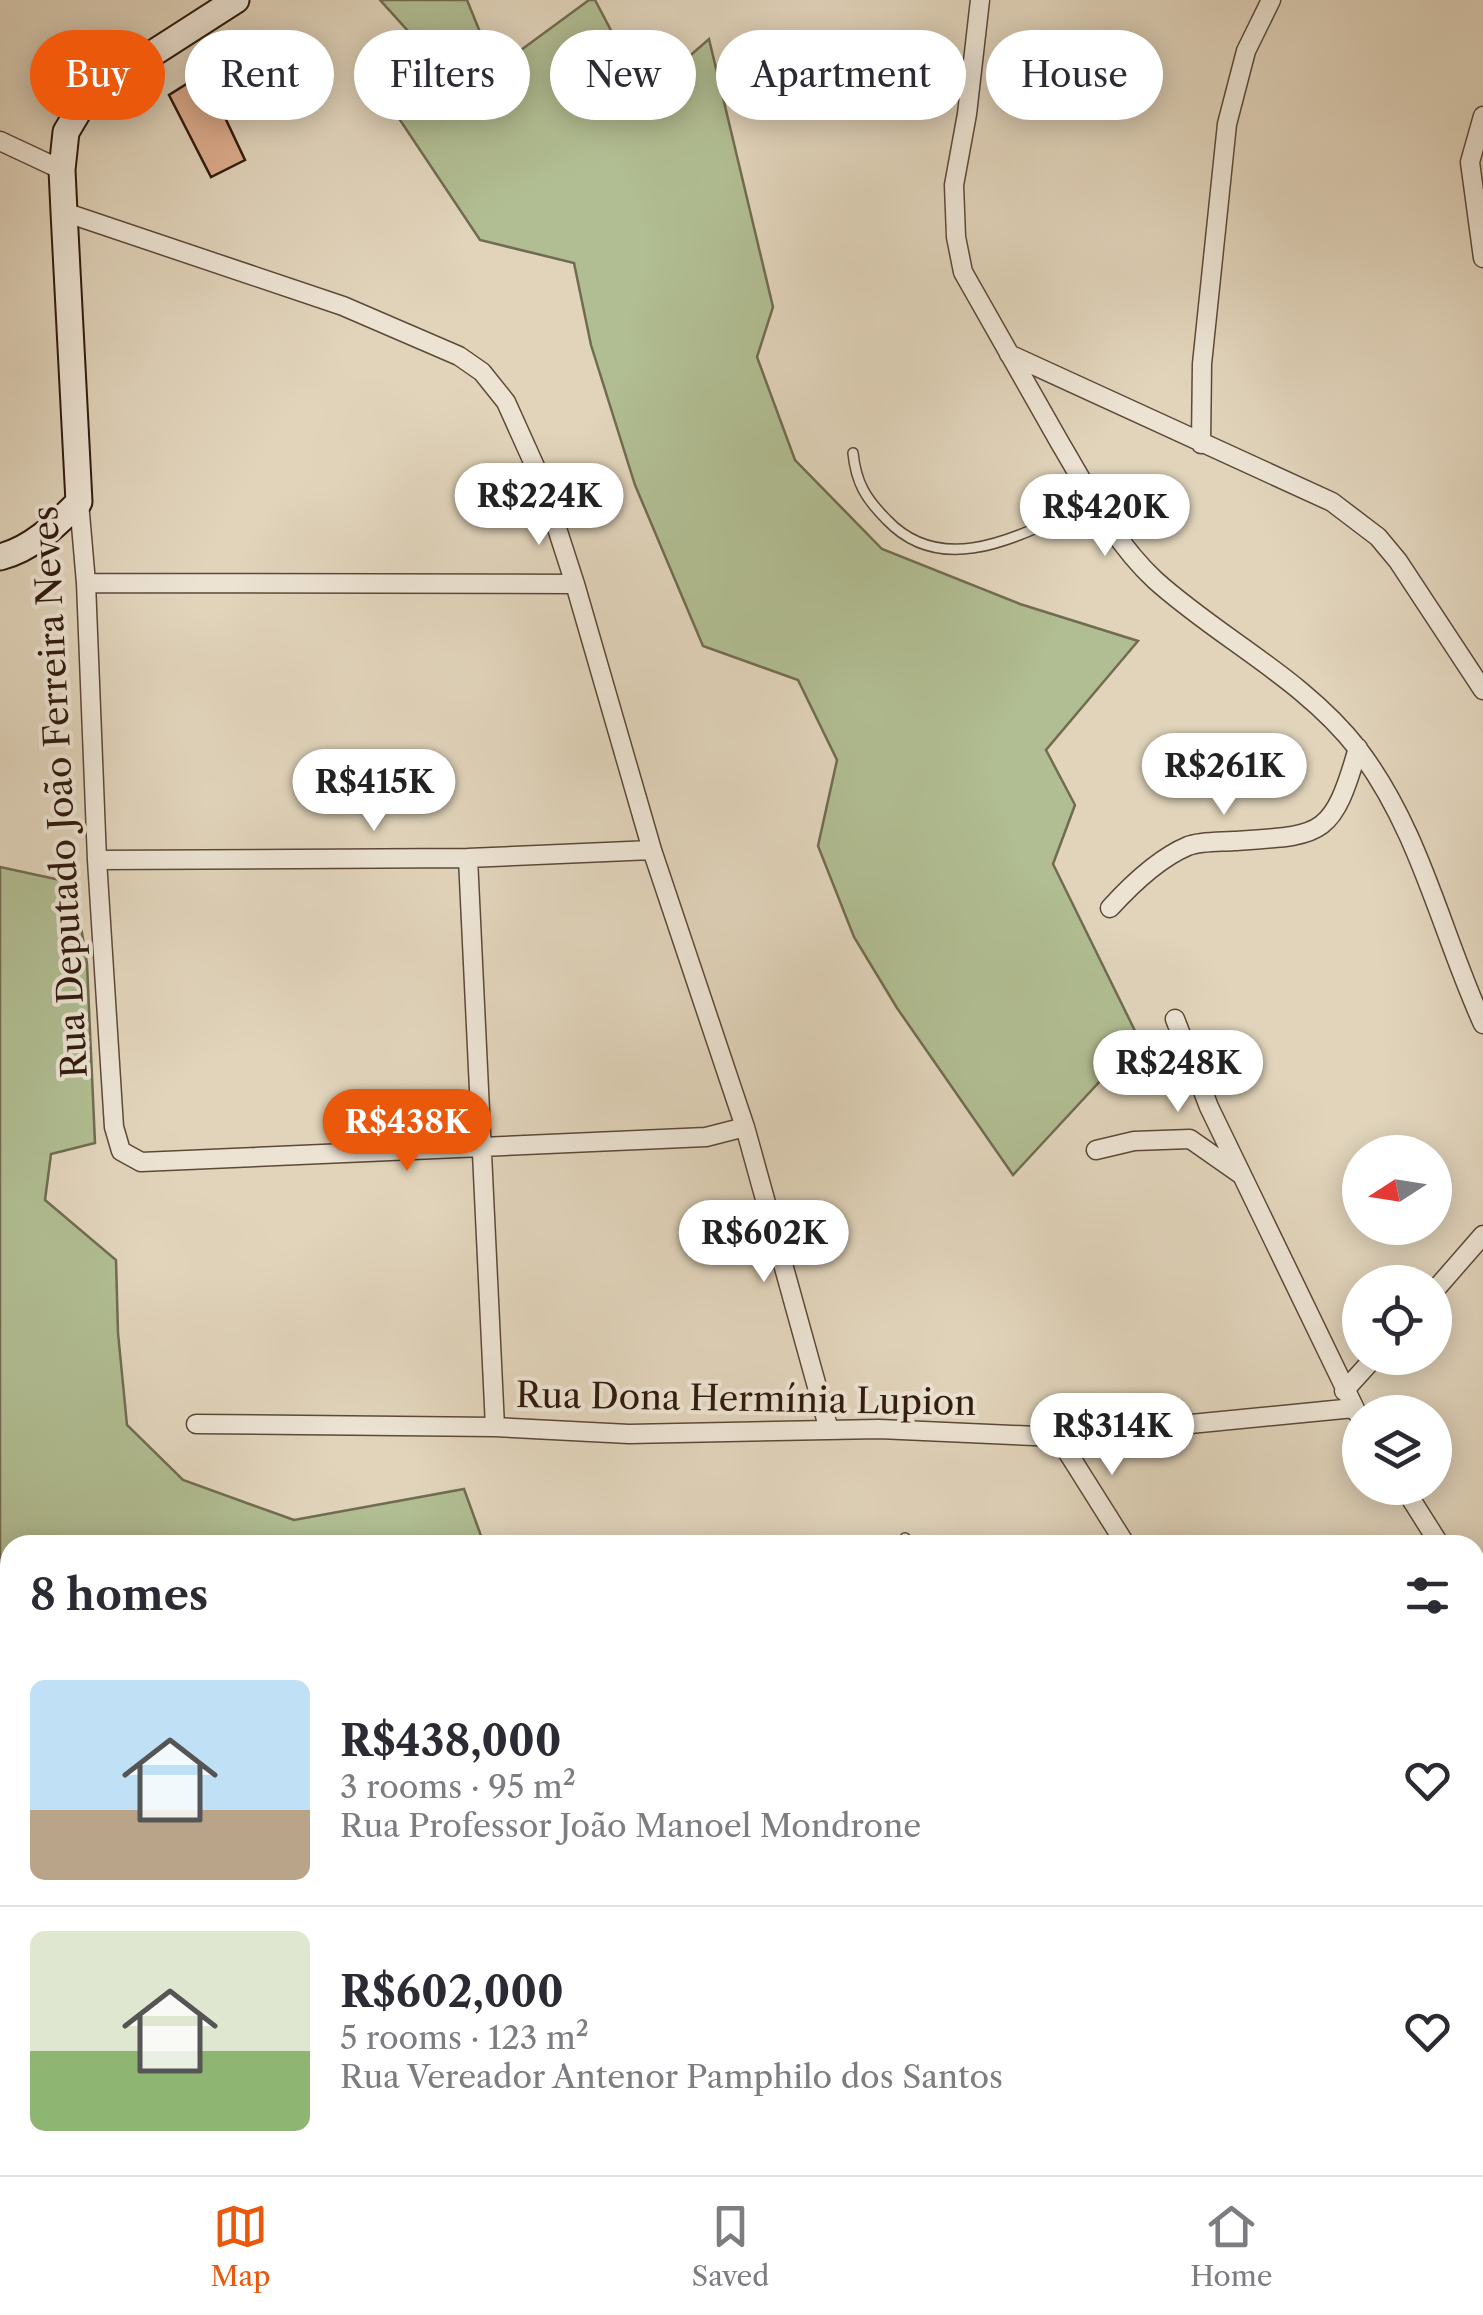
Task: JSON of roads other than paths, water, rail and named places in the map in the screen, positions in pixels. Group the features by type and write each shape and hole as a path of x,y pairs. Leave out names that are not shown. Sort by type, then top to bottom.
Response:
{"street":[{"name":"Rua Deputado João Ferreira Neves","path":"236,0 88,94 66,132 62,170 64,212 114,1127 120,1151 142,1162 479,1147"},
{"path":"980,0 954,185 956,237 963,272 1094,502 1130,554 1156,581 1320,710 1358,748 1406,825 1483,1024"},
{"path":"1201,444 1202,364 1227,124 1246,52 1270,0"},
{"path":"1483,116 1470,162 1483,258"},
{"path":"0,141 62,170"},
{"path":"64,212 344,306 459,356 482,372 506,402 542,482 652,850 746,1126 828,1430"},
{"path":"1009,354 1332,502 1378,536 1483,690"},
{"path":"0,557 50,532 79,502"},
{"path":"86,583 575,584"},
{"path":"1110,908 1131,885 1189,846 1289,839 1324,825 1345,794 1358,748"},
{"path":"97,860 468,858 652,850"},
{"path":"468,858 495,1427"},
{"path":"1175,1019 1209,1106 1348,1395"},
{"path":"479,1147 706,1137 746,1126"},
{"path":"1096,1150 1134,1141 1190,1139 1241,1174"},
{"path":"1452,1271 1483,1235"},
{"name":"Rua Dona Hermínia Lupion","path":"196,1424 495,1427 630,1434 828,1430 1058,1437 1342,1407"},
{"path":"1058,1437 1120,1535"},
{"path":"1415,1505 1434,1535"}],"lane":[{"path":"853,453 855,474 864,497 893,526 926,546 954,552 982,548 1094,502"}]}
